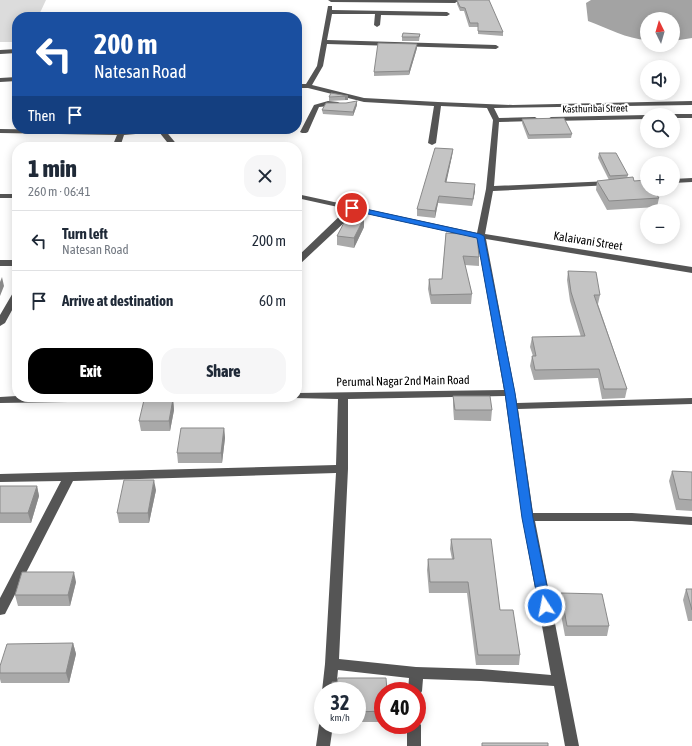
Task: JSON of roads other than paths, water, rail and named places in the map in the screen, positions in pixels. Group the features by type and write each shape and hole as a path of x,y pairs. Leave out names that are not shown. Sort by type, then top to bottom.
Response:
{"street":[{"path":"308,86 320,66 331,0 455,1"},
{"path":"330,12 447,14"},
{"path":"378,13 378,25"},
{"path":"324,42 496,47"},
{"path":"0,52 12,51"},
{"path":"0,80 12,79"},
{"path":"302,86 308,86 364,100 438,104 490,106 633,106 692,103"},
{"path":"304,132 316,106 328,103 346,104 364,100"},
{"path":"432,143 438,104"},
{"path":"490,106 496,120 490,189 480,236 510,393 528,518 572,746"},
{"path":"680,116 692,116"},
{"name":"Kasthuribai Street","path":"496,120 640,117"},
{"path":"0,131 12,131"},
{"path":"163,134 170,142"},
{"path":"680,181 692,180"},
{"path":"490,189 617,183"},
{"path":"0,196 12,196"},
{"name":"Kalaivani Street","path":"302,197 480,236 692,270"},
{"path":"302,257 343,219 352,208"},
{"path":"0,263 12,263"},
{"path":"0,323 12,302"},
{"name":"Perumal Nagar 2nd Main Road","path":"302,396 510,393"},
{"path":"330,682 342,469 343,395"},
{"path":"0,400 12,400"},
{"path":"512,406 692,401"},
{"path":"0,478 69,478 342,469"},
{"path":"0,610 69,478"},
{"path":"528,518 632,517 692,521"},
{"path":"332,664 416,673 480,675 560,681"},
{"path":"416,673 416,682"},
{"path":"323,746 325,734"},
{"path":"414,734 414,746"}]}
